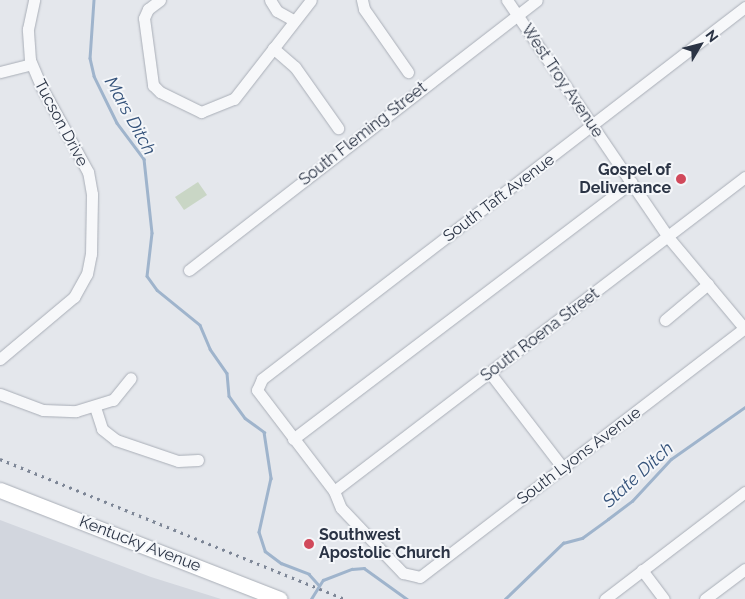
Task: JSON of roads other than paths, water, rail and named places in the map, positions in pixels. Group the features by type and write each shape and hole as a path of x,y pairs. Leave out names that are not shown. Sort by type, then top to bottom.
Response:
{"main road":[{"name":"Kentucky Avenue","path":"0,490 280,599"}],"street":[{"name":"Tucson Drive","path":"0,359 71,300 84,281 91,254 92,202 88,172 31,64 28,36 34,0"},
{"path":"160,0 146,11 153,84 200,112 210,111 234,98 293,20 311,0"},
{"path":"270,0 278,11 293,20"},
{"path":"362,0 364,9 408,72"},
{"name":"West Troy Avenue","path":"507,0 668,237 745,329"},
{"name":"South Fleming Street","path":"189,270 537,0"},
{"name":"South Taft Avenue","path":"293,438 257,390 262,379 745,8"},
{"path":"273,48 295,67 338,128"},
{"path":"0,72 31,64"},
{"name":"South Roena Street","path":"334,492 745,177"},
{"path":"334,492 293,438 631,182"},
{"path":"665,320 708,284"},
{"name":"South Lyons Avenue","path":"334,492 341,508 403,573 420,577 745,329"},
{"path":"490,373 563,468"},
{"path":"0,394 46,410 76,411 95,407 117,397 131,378"},
{"path":"95,407 102,429 116,440 178,461 198,460"},
{"path":"605,599 745,492"},
{"path":"705,599 745,568"},
{"path":"642,570 664,599"}],"waterway":[{"name":"Mars Ditch","path":"94,0 90,58 94,76 117,123 144,159 152,233 147,276 157,290 200,325 210,349 227,373 229,396 245,418 264,432 271,478 259,532 265,551 281,563 309,574 319,585"},
{"name":"State Ditch","path":"505,599 563,543 582,538 608,519 632,501 671,459 745,407"},
{"name":"State Ditch","path":"311,599 323,580 352,569 364,568 407,599"}],"railway":[{"path":"0,459 345,599"}],"place":[{"name":"Gospel of Deliverance","path":"681,179"},
{"name":"Southwest Apostolic Church","path":"309,544"}]}
